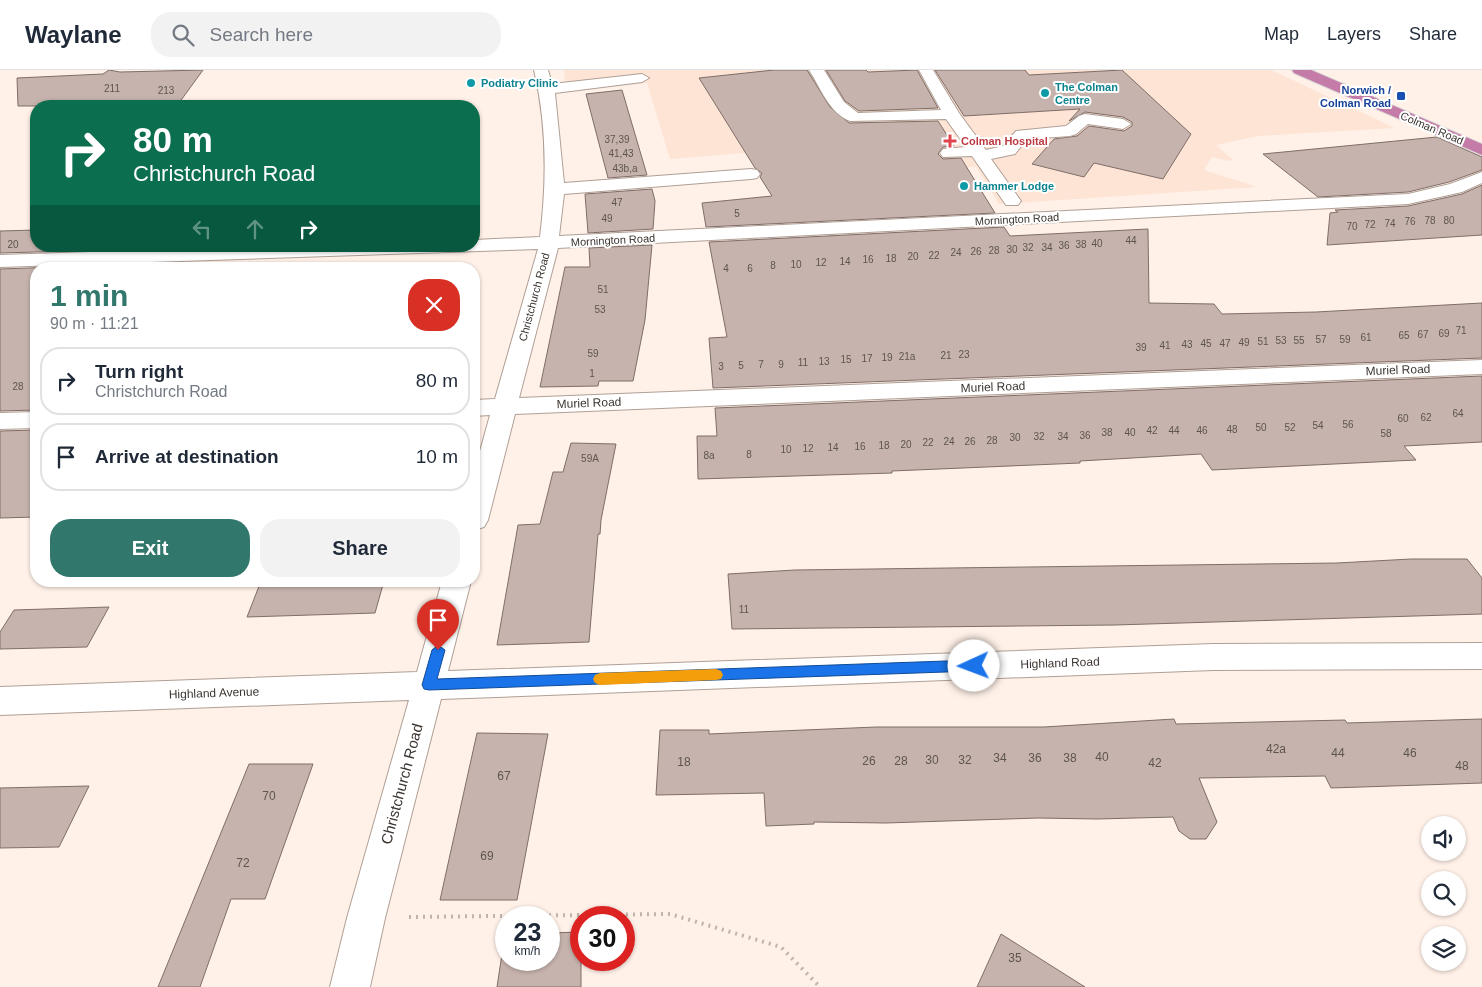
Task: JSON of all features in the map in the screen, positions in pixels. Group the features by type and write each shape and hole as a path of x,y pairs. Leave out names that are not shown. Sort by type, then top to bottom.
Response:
{"highway":[{"name":"Colman Road","path":"1299,70 1482,150"}],"street":[{"path":"816,70 847,116 856,118 951,114"},
{"path":"928,74 951,114 1012,201"},
{"path":"544,79 587,77 642,78"},
{"name":"Christchurch Road","path":"480,497 549,243 555,188 544,79"},
{"path":"950,153 980,154 1009,150 1022,134 1070,131 1085,119 1123,124"},
{"path":"555,188 751,174"},
{"name":"Mornington Road","path":"480,246 1408,199 1456,188 1482,177"},
{"path":"0,261 277,252"},
{"name":"Muriel Road","path":"480,408 1482,367"},
{"path":"0,421 30,420"},
{"name":"Christchurch Road","path":"350,987 366,918 455,587"},
{"name":"Highland Road","path":"429,685 1213,657 1482,656"},
{"name":"Highland Avenue","path":"0,701 429,685"}],"path":[{"path":"828,88 928,74"},
{"path":"366,918 670,914 781,947 820,987"}],"shaded area":[{"name":"Colman Hospital","path":"564,70 1271,70 1395,128 1258,136 1216,145 1233,160 1229,161 1212,157 1204,170 1257,187 999,204 976,167 910,169 766,151 670,159 647,83 566,91"}],"building":[{"path":"109,70 120,72 203,70 181,100 30,100 30,106 18,106 17,78 103,74"},
{"path":"774,70 807,70 830,107 849,123 938,121 954,146 943,147 938,154 943,159 961,158 995,213 706,227 702,203 772,196 760,177 762,173 755,168 699,78"},
{"path":"826,70 866,70 868,72 917,70 938,108 859,111 845,101"},
{"path":"935,70 1025,70 1029,75 1122,70 1191,134 1163,179 1094,163 1084,177 1032,164 1054,139 1077,136 1089,126 1124,131 1132,126 1132,122 1123,117 1085,112 1069,121 1080,109 964,116"},
{"path":"622,90 647,175 608,178 586,94"},
{"path":"1437,137 1482,157 1482,170 1449,182 1408,192 1318,197 1263,154"},
{"path":"1482,185 1482,235 1327,245 1330,213 1338,212 1335,210 1408,206 1462,194"},
{"path":"652,189 655,201 653,229 588,233 585,194"},
{"path":"1004,227 1010,236 1148,229 1149,303 1214,304 1222,314 1316,312 1482,303 1482,358 713,388 709,338 727,337 709,242"},
{"path":"30,230 30,252 36,252 0,253 0,231"},
{"path":"652,245 645,320 633,381 599,381 598,386 540,387 565,267 590,267 589,248"},
{"path":"30,268 30,410 0,411 0,269"},
{"path":"1482,376 1482,442 1404,446 1416,460 1212,470 1201,454 1080,461 1080,463 892,471 892,473 698,479 697,436 717,436 715,408"},
{"path":"30,430 30,517 0,518 0,431"},
{"path":"571,443 616,444 600,534 598,534 589,642 497,645 518,525 540,524 553,472 563,472"},
{"path":"1411,559 1467,559 1482,578 1482,614 1115,625 732,629 728,574 795,570 1337,563"},
{"path":"259,587 382,587 375,613 247,617"},
{"path":"109,607 87,647 0,649 0,632 14,610"},
{"path":"1174,719 1176,724 1345,720 1347,723 1482,719 1482,783 1331,788 1325,776 1199,778 1217,822 1206,839 1190,839 1179,831 1173,817 1038,818 886,823 814,822 814,824 766,826 764,793 656,795 660,730 709,730 709,734 876,727 1044,727"},
{"path":"477,733 548,734 517,900 440,900"},
{"path":"249,764 313,764 265,899 231,899 200,987 158,987"},
{"path":"89,786 59,847 0,848 0,788"},
{"path":"570,932 570,971 581,971 581,987 497,987 499,971 560,971 560,933"},
{"path":"1001,934 1085,987 977,987"}],"slow traffic":[{"path":"600,679 716,675"}],"place":[{"name":"Podiatry Clinic","path":"471,83"},
{"name":"The Colman Centre","path":"1045,93"},
{"name":"Norwich / Colman Road","path":"1401,96"},
{"name":"Colman Hospital","path":"950,141"},
{"name":"Hammer Lodge","path":"964,186"}],"route":[{"path":"438,650 429,685 974,666"}]}
